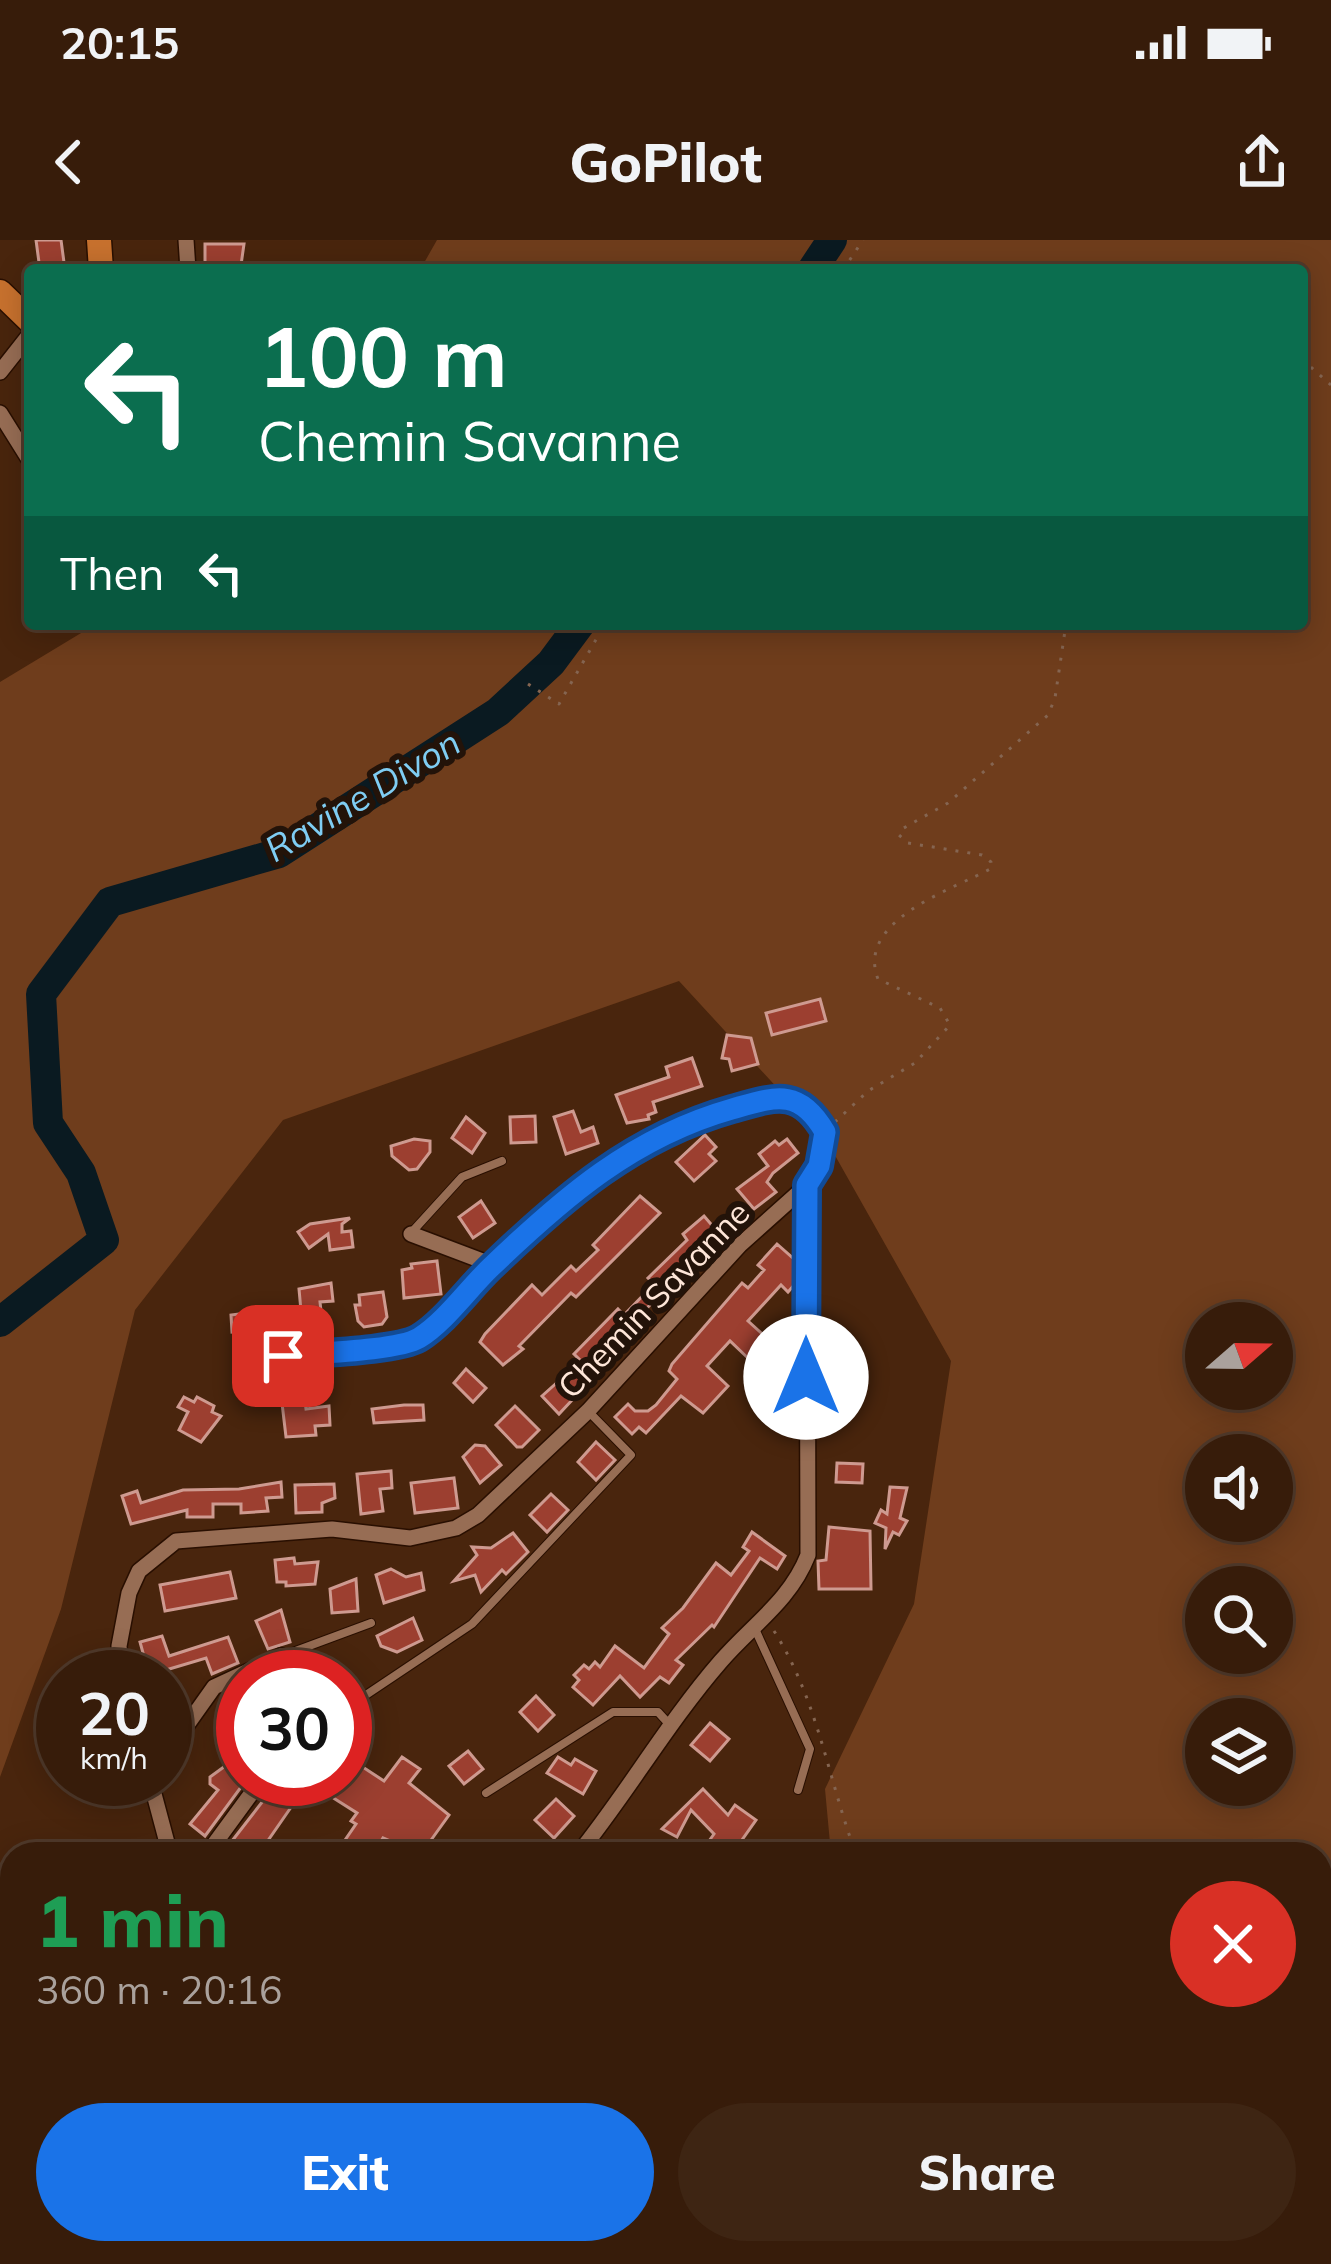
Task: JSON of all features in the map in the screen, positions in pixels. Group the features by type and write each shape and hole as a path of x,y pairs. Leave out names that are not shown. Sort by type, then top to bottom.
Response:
{"main road":[{"path":"0,292 24,315"}],"street":[{"path":"0,371 24,341"},
{"path":"0,413 24,451"},
{"path":"283,1356 420,1337 571,1194 612,1164 686,1122 777,1096 813,1113 824,1131 819,1166 807,1185 808,1555 798,1582 723,1658 587,1842"},
{"name":"Chemin Savanne","path":"119,1650 139,1571 176,1541 332,1529 410,1538 456,1528 478,1515 588,1411 740,1245 807,1185"},
{"path":"410,1234 493,1265"},
{"path":"192,1719 216,1687"},
{"path":"157,1806 167,1842"},
{"path":"217,1842 243,1806"}],"lane":[{"path":"410,1234 462,1177 502,1161"},
{"path":"372,1691 472,1624 631,1454 588,1411"},
{"path":"297,1650 371,1623"},
{"path":"755,1627 810,1749 798,1790"},
{"path":"486,1793 613,1712 658,1712 670,1725"}],"path":[{"path":"1308,364 1331,385"},
{"path":"528,684 559,704 602,630"},
{"path":"824,1131 868,1091 915,1064 950,1025 940,1008 878,979 874,958 905,913 992,868 992,862 982,855 908,843 899,835 948,802 1048,715 1065,630"}],"shaded area":[{"path":"437,240 1331,240 1331,1842 830,1842 825,1789 914,1604 951,1361 828,1143 679,981 283,1120 135,1310 61,1609 46,1650 36,1650 36,1678 0,1777 0,682 86,630 1308,630 1308,264 423,264"}],"building":[{"path":"36,240 61,240 64,264 39,264"},
{"path":"205,244 244,244 241,264 205,264"},
{"path":"820,999 826,1021 772,1035 766,1013"},
{"path":"727,1035 751,1038 758,1064 732,1071 729,1059 722,1058"},
{"path":"692,1058 702,1086 653,1102 656,1112 649,1119 627,1123 616,1095 669,1077 666,1067"},
{"path":"573,1111 581,1132 593,1127 598,1143 566,1154 554,1117"},
{"path":"535,1116 536,1142 511,1143 510,1117"},
{"path":"466,1117 485,1133 472,1153 452,1138"},
{"path":"705,1135 716,1147 709,1154 716,1161 694,1181 676,1162"},
{"path":"414,1139 430,1141 430,1152 417,1169 409,1170 392,1156 391,1146"},
{"path":"787,1139 798,1153 773,1173 767,1182 776,1192 754,1209 737,1189 768,1166 759,1154 775,1141 779,1145"},
{"path":"640,1196 660,1213 576,1297 571,1293 503,1365 480,1342 485,1334 532,1285 542,1295 571,1266 576,1271 598,1250 593,1245"},
{"path":"481,1201 495,1223 473,1238 459,1217"},
{"path":"704,1216 722,1237 679,1270 687,1279 667,1298 662,1293 634,1321 626,1313 654,1284 648,1278"},
{"path":"350,1218 342,1224 342,1232 351,1231 353,1247 330,1250 328,1234 309,1248 298,1232 310,1224"},
{"path":"777,1244 795,1260 795,1284 788,1292 781,1285 748,1321 770,1341 751,1361 730,1341 707,1366 728,1386 703,1413 681,1396 646,1433 639,1427 632,1434 615,1417 628,1404 635,1411 656,1405 677,1379 669,1371 672,1364 742,1283 748,1288 764,1270 758,1265"},
{"path":"437,1261 441,1294 404,1298 402,1270"},
{"path":"331,1283 333,1301 320,1302 322,1320 302,1322 299,1289"},
{"path":"383,1292 387,1317 382,1324 364,1327 355,1305 360,1305 359,1295"},
{"path":"618,1309 632,1323 610,1345 617,1352 559,1414 542,1396 581,1361 574,1354"},
{"path":"270,1310 272,1328 232,1332 231,1315"},
{"path":"466,1369 486,1388 473,1402 454,1383"},
{"path":"184,1397 194,1402 197,1397 221,1416 201,1442 179,1430 188,1412 178,1407"},
{"path":"305,1401 306,1409 329,1406 330,1425 315,1426 316,1435 286,1437 282,1403"},
{"path":"423,1405 424,1420 374,1423 372,1409"},
{"path":"515,1406 539,1430 522,1447 496,1425"},
{"path":"596,1442 615,1460 596,1480 578,1462"},
{"path":"475,1445 485,1446 501,1465 480,1483 463,1457"},
{"path":"837,1463 863,1464 862,1483 836,1482"},
{"path":"391,1471 392,1488 380,1489 383,1511 361,1514 357,1474"},
{"path":"454,1478 458,1508 415,1513 411,1483"},
{"path":"281,1482 282,1497 266,1498 268,1511 241,1513 241,1504 213,1504 213,1517 187,1517 187,1510 131,1524 122,1496 137,1491 141,1503 183,1490"},
{"path":"334,1484 335,1498 322,1503 322,1512 296,1513 295,1485"},
{"path":"890,1487 907,1488 900,1518 907,1521 899,1535 893,1532 885,1549 886,1528 875,1523 881,1510 887,1514"},
{"path":"551,1494 568,1510 547,1532 530,1515"},
{"path":"829,1527 870,1531 871,1589 819,1589 818,1561 826,1560"},
{"path":"752,1532 785,1556 777,1569 760,1558 714,1627 676,1660 683,1665 669,1683 660,1677 640,1697 620,1676 593,1705 573,1687 579,1680 574,1675 584,1665 589,1669 595,1662 600,1667 615,1646 644,1668 669,1634 662,1628 716,1563 731,1575 749,1551 743,1547"},
{"path":"513,1533 528,1552 506,1574 502,1570 481,1592 475,1575 454,1581 477,1555 472,1547 491,1548"},
{"path":"294,1558 295,1564 318,1562 315,1584 277,1582 275,1560"},
{"path":"391,1569 406,1577 421,1573 424,1590 384,1603 376,1575"},
{"path":"230,1572 236,1598 165,1611 160,1585"},
{"path":"356,1579 358,1611 332,1613 330,1589"},
{"path":"281,1610 290,1642 268,1649 256,1621"},
{"path":"413,1618 422,1640 397,1652 381,1646 377,1636"},
{"path":"162,1636 167,1650 142,1650 140,1642"},
{"path":"228,1637 233,1650 216,1650 216,1672 212,1674 206,1658 192,1662 192,1650 188,1650"},
{"path":"536,1696 554,1715 538,1731 520,1712"},
{"path":"710,1723 729,1739 710,1761 691,1745"},
{"path":"468,1751 483,1769 464,1784 449,1766"},
{"path":"402,1757 420,1769 409,1783 449,1815 430,1842 383,1838 380,1842 344,1842 356,1824 351,1821 357,1813 346,1806 372,1806 372,1773 384,1781"},
{"path":"558,1757 571,1765 575,1759 596,1771 583,1794 547,1773"},
{"path":"703,1789 728,1815 735,1805 756,1820 745,1842 708,1842 714,1834 691,1810 677,1837 662,1829"},
{"path":"216,1792 216,1806 227,1806 205,1836 190,1824"},
{"path":"556,1799 574,1816 554,1838 535,1820"},
{"path":"259,1806 292,1806 267,1842 231,1842"}],"waterway":[{"name":"Ravine Divon","path":"816,264 832,240"},
{"name":"Ravine Divon","path":"0,1322 104,1240 81,1173 48,1123 41,994 110,902 279,853 498,712 551,663 576,630"}],"route":[{"path":"283,1356 420,1337 571,1194 612,1164 686,1122 777,1096 813,1113 825,1132 819,1166 807,1185 806,1377"}]}
